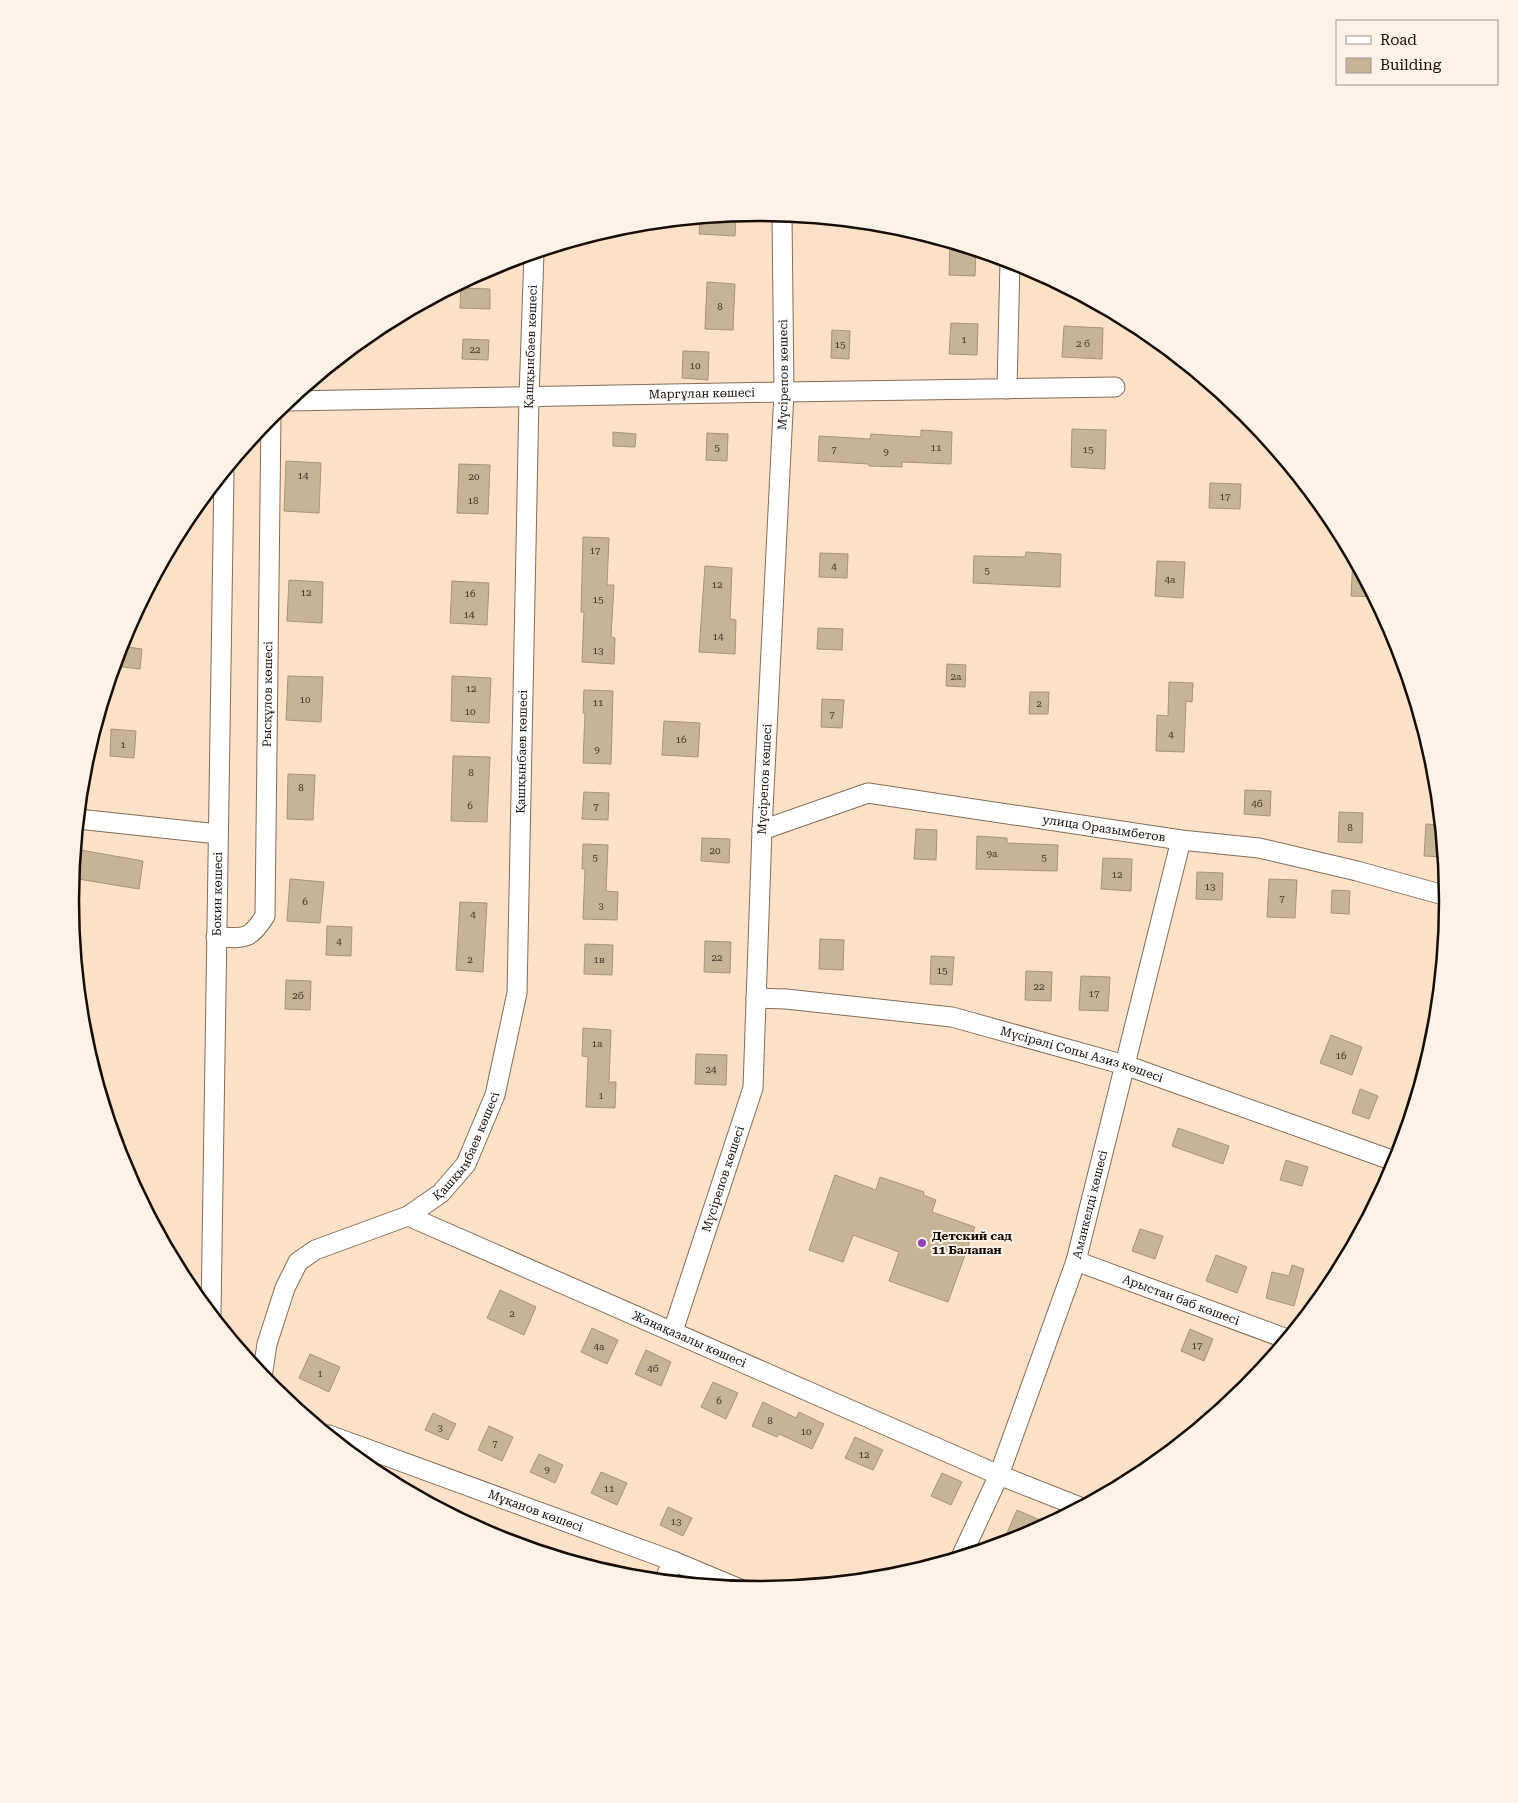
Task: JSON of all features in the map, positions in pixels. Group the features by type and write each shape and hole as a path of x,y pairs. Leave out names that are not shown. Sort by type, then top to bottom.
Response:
{"street":[{"name":"Мүсірепов көшесі","path":"673,1331 753,1088 762,830 784,392 782,222"},
{"name":"Қашқынбаев көшесі","path":"408,1216 441,1193 466,1164 495,1094 517,993 529,397 534,259"},
{"path":"1007,389 1010,269"},
{"name":"Маргұлан көшесі","path":"298,401 1115,388"},
{"name":"Рысқұлов көшесі","path":"216,937 242,938 254,932 265,916 271,428"},
{"name":"Бокин көшесі","path":"210,1303 224,481"},
{"name":"улица Оразымбетов","path":"762,830 868,793 1181,840 1259,848 1357,871 1439,893"},
{"path":"84,820 218,834"},
{"name":"Аманкелді көшесі","path":"964,1550 999,1475 1076,1261 1181,840"},
{"name":"Мүсірәлі Сопы Азиз көшесі","path":"756,998 786,999 952,1017 1125,1065 1388,1159"},
{"path":"264,1367 268,1344 285,1288 298,1262 315,1250 408,1216"},
{"name":"Жаңақазалы көшесі","path":"408,1216 999,1475 1073,1505"},
{"name":"Арыстан баб көшесі","path":"1076,1261 1281,1337"},
{"name":"Мұқанов көшесі","path":"347,1443 673,1561 719,1580"},
{"path":"667,1575 673,1561"}],"building":[{"path":"736,222 735,236 699,234 700,224"},
{"path":"950,248 976,256 975,276 949,275"},
{"path":"707,282 735,284 733,330 705,329"},
{"path":"465,288 490,289 490,309 460,308 461,290"},
{"path":"951,323 978,324 977,355 949,354"},
{"path":"1064,326 1103,328 1102,359 1062,357"},
{"path":"832,330 850,331 849,359 831,358"},
{"path":"463,339 489,340 488,360 462,359"},
{"path":"683,351 709,352 708,380 682,378"},
{"path":"1072,429 1106,430 1105,469 1071,467"},
{"path":"921,430 952,432 951,464 902,462 902,467 818,461 819,436 870,439 871,434 921,437"},
{"path":"613,432 636,434 635,447 613,446"},
{"path":"707,433 728,434 727,461 706,460"},
{"path":"286,461 321,463 319,513 284,511"},
{"path":"459,464 490,465 488,514 457,513"},
{"path":"1210,483 1241,484 1240,509 1209,508"},
{"path":"583,537 609,538 607,585 614,585 611,637 615,638 614,664 582,662 584,612 581,612"},
{"path":"1026,552 1061,554 1060,587 973,583 974,556 1025,557"},
{"path":"820,553 848,554 847,578 819,577"},
{"path":"1157,561 1185,562 1183,598 1155,596"},
{"path":"705,566 732,568 730,619 736,620 735,654 699,652"},
{"path":"1352,569 1367,597 1351,596"},
{"path":"289,580 323,582 322,623 287,621"},
{"path":"452,581 489,583 487,625 450,623"},
{"path":"818,628 843,629 842,650 817,649"},
{"path":"129,647 142,649 140,669 121,667"},
{"path":"947,664 966,665 965,687 946,686"},
{"path":"288,676 323,677 321,722 286,720"},
{"path":"452,676 491,678 489,723 451,721"},
{"path":"1169,682 1193,683 1192,702 1186,701 1184,752 1156,751 1157,715 1168,716"},
{"path":"584,690 613,691 611,764 583,763"},
{"path":"1030,692 1049,692 1048,714 1029,714"},
{"path":"822,699 844,700 842,728 821,727"},
{"path":"664,721 700,723 698,757 662,755"},
{"path":"111,729 136,731 134,758 110,756"},
{"path":"453,756 490,757 487,822 451,821"},
{"path":"288,774 315,775 313,820 287,819"},
{"path":"1245,790 1271,791 1270,816 1244,814"},
{"path":"584,792 609,793 608,820 582,819"},
{"path":"1339,812 1363,813 1362,843 1338,842"},
{"path":"1426,824 1434,825 1438,857 1424,856"},
{"path":"916,829 937,830 936,860 914,859"},
{"path":"977,836 1007,838 1007,843 1058,845 1057,871 976,869"},
{"path":"702,838 730,839 729,863 701,861"},
{"path":"583,844 608,845 606,891 618,892 617,920 583,919 585,869 582,869"},
{"path":"81,850 143,861 139,889 80,879"},
{"path":"1103,858 1132,859 1131,891 1101,889"},
{"path":"1197,872 1223,873 1222,900 1196,899"},
{"path":"290,879 324,882 320,923 287,921"},
{"path":"1269,879 1297,880 1295,918 1267,917"},
{"path":"1332,890 1350,891 1349,914 1331,913"},
{"path":"460,902 487,903 483,972 456,970"},
{"path":"327,926 352,927 351,956 326,955"},
{"path":"820,939 844,940 843,970 819,969"},
{"path":"705,941 731,942 730,973 704,972"},
{"path":"585,944 613,945 612,975 584,974"},
{"path":"931,956 954,957 952,985 930,984"},
{"path":"1026,971 1052,972 1051,1001 1025,1000"},
{"path":"1081,976 1110,977 1108,1011 1079,1010"},
{"path":"286,980 311,981 310,1010 285,1009"},
{"path":"583,1028 611,1030 609,1082 616,1082 615,1108 586,1107 588,1057 582,1056"},
{"path":"1331,1035 1362,1047 1352,1075 1320,1063"},
{"path":"696,1054 727,1055 726,1085 695,1084"},
{"path":"1360,1089 1378,1096 1369,1119 1352,1113"},
{"path":"1178,1128 1229,1146 1223,1164 1172,1146"},
{"path":"1286,1160 1308,1167 1302,1186 1280,1180"},
{"name":"Детский сад 11 Балапан","path":"835,1175 876,1190 880,1177 924,1192 923,1195 936,1200 932,1212 975,1227 948,1302 889,1281 899,1252 853,1235 843,1262 809,1250"},
{"path":"1140,1229 1163,1236 1155,1259 1132,1251"},
{"path":"1216,1255 1247,1267 1237,1293 1206,1281"},
{"path":"1292,1265 1304,1269 1294,1306 1266,1298 1272,1272 1289,1276"},
{"path":"500,1290 536,1307 524,1335 487,1318"},
{"path":"592,1328 618,1340 607,1364 581,1352"},
{"path":"1190,1329 1213,1339 1204,1361 1181,1351"},
{"path":"646,1350 671,1362 661,1386 635,1374"},
{"path":"310,1354 340,1367 329,1392 299,1378"},
{"path":"713,1382 738,1393 726,1419 701,1407"},
{"path":"763,1402 796,1418 799,1412 824,1424 812,1449 779,1434 777,1437 752,1426"},
{"path":"433,1413 456,1424 448,1440 425,1430"},
{"path":"489,1426 513,1437 502,1461 478,1450"},
{"path":"855,1437 883,1450 873,1470 845,1458"},
{"path":"539,1454 563,1465 555,1483 530,1472"},
{"path":"601,1472 627,1483 617,1505 591,1493"},
{"path":"942,1473 962,1482 951,1505 931,1496"},
{"path":"668,1507 692,1518 683,1536 660,1525"},
{"path":"1017,1510 1041,1520 1019,1530 1006,1535"}],"place":[{"name":"Детский сад 11 Балапан","path":"922,1243"}]}
